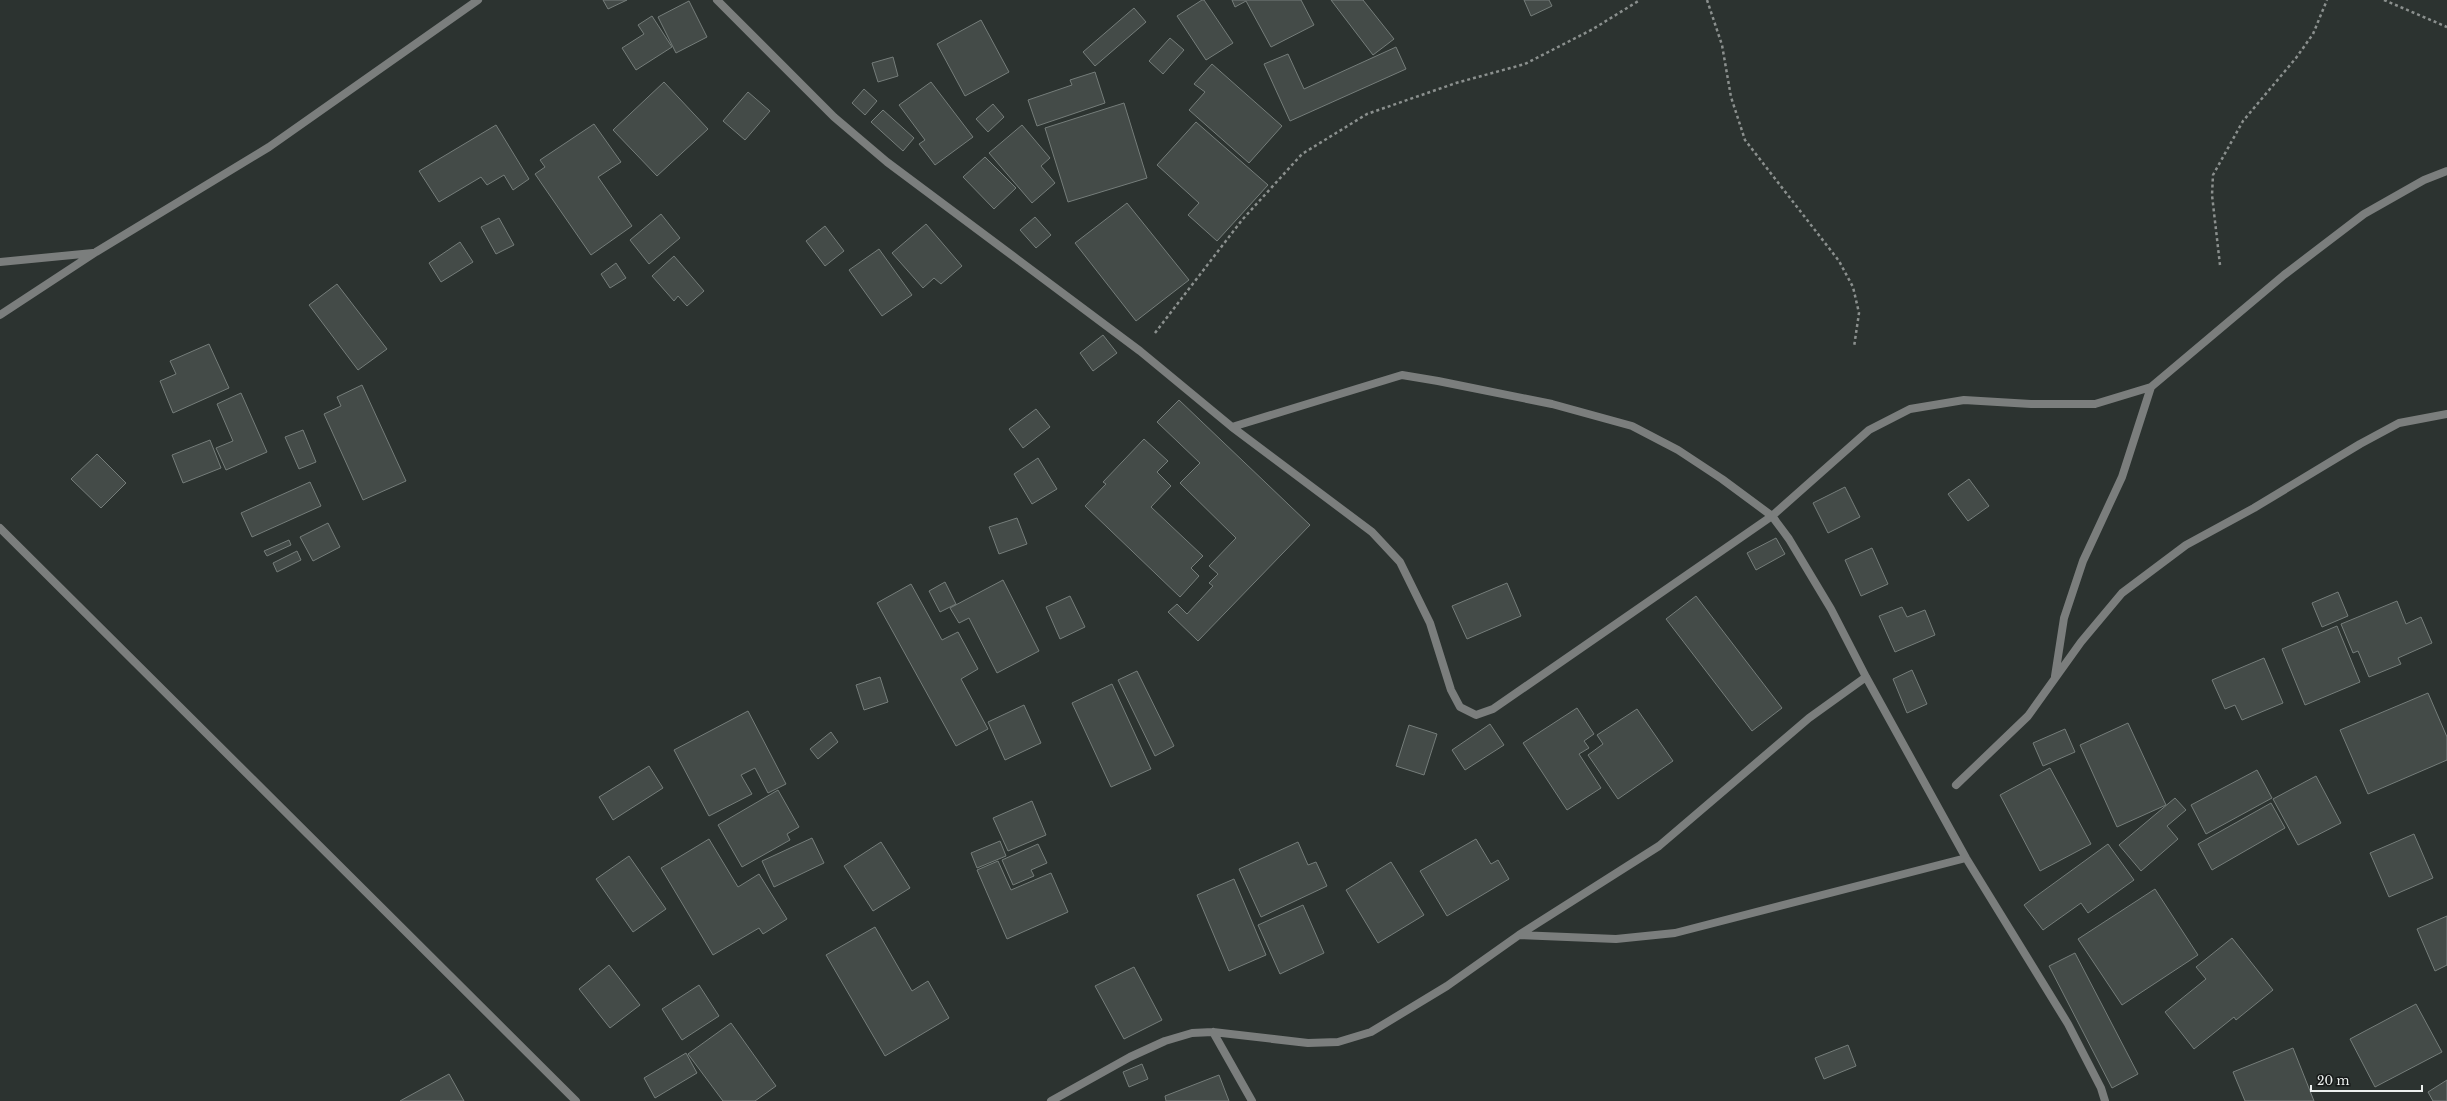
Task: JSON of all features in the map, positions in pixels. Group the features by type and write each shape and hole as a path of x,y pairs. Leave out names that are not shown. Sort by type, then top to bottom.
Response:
{"street":[{"path":"0,315 96,252 268,147 478,0"},
{"path":"717,0 834,117 887,162 1140,351 1232,427 1372,532 1400,562 1430,623 1451,690 1460,707 1476,715 1493,709 1772,516 1869,430 1910,409 1964,400 2031,404 2095,404 2151,387 2284,275 2364,214 2424,180 2447,171"},
{"path":"0,262 96,252"},
{"path":"1232,427 1402,375 1552,404 1632,426 1678,450 1722,479 1772,516 1789,539 1831,609 1866,677 1966,858 2068,1024 2101,1088 2105,1101"},
{"path":"2054,678 2064,618 2083,561 2122,477 2151,387"},
{"path":"1956,785 2028,716 2081,642 2122,593 2186,546 2254,508 2360,444 2399,423 2447,414"},
{"path":"0,528 576,1101"},
{"path":"1051,1101 1130,1057 1165,1041 1192,1033 1213,1032 1308,1043 1338,1042 1371,1032 1447,986 1519,935 1659,846 1809,718 1866,677"},
{"path":"1519,935 1616,939 1675,933 1966,858"},
{"path":"1213,1032 1252,1101"}],"path":[{"path":"1140,351 1242,220 1302,154 1367,114 1456,83 1525,64 1593,29 1640,0"},
{"path":"1707,0 1722,44 1731,97 1745,140 1839,260 1853,287 1859,313 1854,347"},
{"path":"2220,265 2212,195 2213,176 2223,153 2243,121 2296,58 2313,34 2327,0"},
{"path":"2384,0 2447,27"}],"building":[{"path":"603,0 627,0 608,9"},
{"path":"1204,0 1233,43 1206,60 1177,16"},
{"path":"1232,0 1301,0 1314,25 1271,47 1246,1 1235,7"},
{"path":"1331,0 1363,0 1394,39 1373,55"},
{"path":"1524,0 1549,0 1552,6 1531,16"},
{"path":"689,1 707,37 676,53 658,17"},
{"path":"1134,8 1146,22 1095,66 1083,52"},
{"path":"652,16 672,47 636,70 622,48 644,34 638,25"},
{"path":"981,20 1009,72 965,96 937,44"},
{"path":"1170,38 1184,50 1163,74 1149,61"},
{"path":"1396,47 1406,69 1290,121 1264,64 1288,54 1304,89"},
{"path":"893,57 898,76 878,82 872,63"},
{"path":"1212,64 1282,126 1249,163 1189,110 1205,92 1194,84"},
{"path":"1095,72 1105,103 1037,126 1028,100 1072,85 1070,80"},
{"path":"664,82 708,129 657,176 613,130"},
{"path":"931,82 973,137 935,165 919,144 925,140 899,105"},
{"path":"864,89 877,101 865,115 852,103"},
{"path":"748,92 770,111 745,140 723,121"},
{"path":"1124,103 1147,178 1068,202 1045,128"},
{"path":"993,104 1004,117 988,132 976,119"},
{"path":"883,110 914,138 903,151 871,122"},
{"path":"1196,122 1268,185 1217,241 1188,215 1199,203 1157,165"},
{"path":"594,124 621,162 598,177 632,226 591,255 535,174 545,167 540,160"},
{"path":"496,125 529,179 513,190 504,175 487,185 481,177 439,202 419,171"},
{"path":"1022,125 1050,158 1041,166 1055,183 1032,203 989,153"},
{"path":"985,157 1016,188 994,209 963,177"},
{"path":"1127,203 1189,280 1136,321 1075,243"},
{"path":"661,214 680,238 649,264 630,240"},
{"path":"1035,217 1051,235 1036,248 1020,230"},
{"path":"499,218 514,245 496,254 481,227"},
{"path":"926,224 962,266 941,284 934,278 923,288 892,253"},
{"path":"825,226 844,251 825,266 806,241"},
{"path":"460,242 473,262 441,282 429,263"},
{"path":"879,249 912,295 882,316 849,270"},
{"path":"674,256 704,291 687,306 678,296 674,301 652,276"},
{"path":"616,263 626,278 610,288 601,274"},
{"path":"337,284 387,349 358,370 309,305"},
{"path":"1103,335 1117,353 1093,371 1080,353"},
{"path":"209,344 229,388 173,413 160,381 176,374 170,361"},
{"path":"362,385 406,481 363,500 324,414 341,406 337,397"},
{"path":"241,393 267,452 226,470 216,448 233,441 217,404"},
{"path":"1179,400 1310,525 1198,641 1168,612 1177,604 1187,614 1213,586 1209,583 1218,574 1209,566 1236,538 1180,483 1200,463 1157,422"},
{"path":"1036,409 1050,427 1023,448 1009,429"},
{"path":"303,430 316,462 299,469 285,437"},
{"path":"1144,439 1168,461 1157,472 1171,486 1151,507 1203,556 1191,568 1199,576 1180,597 1085,506 1106,484 1103,482"},
{"path":"210,440 221,468 183,483 172,455"},
{"path":"97,454 126,483 101,508 71,479"},
{"path":"1038,458 1057,489 1032,504 1014,474"},
{"path":"1969,479 1989,506 1968,521 1948,494"},
{"path":"310,482 321,506 252,537 241,513"},
{"path":"1845,487 1860,517 1828,533 1813,503"},
{"path":"1017,518 1027,544 999,554 989,527"},
{"path":"328,523 340,547 313,561 300,537"},
{"path":"1776,538 1785,554 1756,570 1747,553"},
{"path":"289,540 291,545 267,556 264,551"},
{"path":"1872,548 1888,584 1861,596 1845,560"},
{"path":"297,551 301,560 277,572 273,563"},
{"path":"1003,580 1039,651 997,673 969,618 959,623 950,608"},
{"path":"945,582 956,604 940,612 929,591"},
{"path":"1507,583 1521,616 1467,639 1452,606"},
{"path":"911,584 942,640 958,632 978,669 961,679 988,729 956,746 877,603"},
{"path":"2338,592 2348,616 2322,627 2312,603"},
{"path":"1070,596 1085,627 1060,639 1046,607"},
{"path":"1696,596 1782,708 1752,731 1666,619"},
{"path":"2397,601 2406,624 2421,617 2432,643 2398,658 2401,664 2369,677 2358,651 2353,653 2341,624"},
{"path":"1902,607 1907,617 1925,610 1935,635 1895,652 1879,616"},
{"path":"2337,626 2360,682 2305,705 2282,649"},
{"path":"2264,658 2283,703 2242,720 2235,705 2225,709 2212,680"},
{"path":"1912,670 1927,704 1907,713 1893,679"},
{"path":"1137,671 1174,746 1155,756 1118,680"},
{"path":"880,677 888,702 864,710 856,685"},
{"path":"1112,684 1151,769 1111,787 1072,703"},
{"path":"2428,693 2447,737 2447,760 2368,794 2340,730"},
{"path":"1024,705 1041,743 1005,760 988,722"},
{"path":"1577,708 1594,734 1584,741 1589,748 1579,754 1601,788 1567,810 1523,743"},
{"path":"1637,709 1673,761 1618,799 1588,755 1603,744 1597,735"},
{"path":"748,711 786,784 768,793 755,768 741,775 752,794 709,816 674,750"},
{"path":"2128,723 2166,805 2117,827 2080,745"},
{"path":"1490,724 1504,745 1465,770 1452,750"},
{"path":"1409,725 1437,734 1424,775 1396,766"},
{"path":"2065,729 2075,752 2043,766 2033,743"},
{"path":"831,732 838,742 818,759 810,749"},
{"path":"649,766 663,788 613,820 599,797"},
{"path":"2050,768 2091,844 2040,871 2000,795"},
{"path":"2257,770 2272,798 2206,834 2191,805"},
{"path":"2316,776 2341,823 2298,845 2273,799"},
{"path":"778,790 799,827 787,834 790,840 742,867 718,825"},
{"path":"2175,798 2186,810 2167,826 2178,839 2141,871 2119,845"},
{"path":"1032,801 1046,835 1008,851 993,818"},
{"path":"2271,803 2285,828 2212,870 2198,844"},
{"path":"2414,834 2433,878 2389,897 2370,853"},
{"path":"812,838 824,863 774,887 762,861"},
{"path":"709,839 738,887 759,874 787,919 763,934 759,928 713,955 661,868"},
{"path":"1476,839 1491,864 1498,860 1509,879 1447,916 1420,871"},
{"path":"1000,841 1006,856 977,868 971,853"},
{"path":"881,842 910,888 873,911 844,866"},
{"path":"1298,842 1308,865 1316,862 1327,886 1261,917 1239,869"},
{"path":"1038,844 1047,863 1031,870 1034,876 1013,885 1002,860"},
{"path":"2108,844 2134,880 2088,913 2081,903 2043,930 2024,905"},
{"path":"629,856 666,909 633,932 596,879"},
{"path":"998,861 1011,890 1051,873 1068,912 1007,939 977,870"},
{"path":"1391,862 1424,915 1378,943 1346,890"},
{"path":"1234,879 1266,955 1229,971 1197,895"},
{"path":"2155,889 2198,955 2122,1005 2078,939"},
{"path":"1303,905 1324,953 1280,974 1258,925"},
{"path":"2447,916 2447,965 2435,971 2417,929"},
{"path":"875,927 912,991 928,981 949,1018 885,1056 826,955"},
{"path":"2232,938 2273,990 2236,1020 2234,1017 2194,1049 2165,1012 2206,979 2196,967"},
{"path":"2075,953 2138,1074 2112,1088 2049,966"},
{"path":"609,965 640,1005 610,1028 579,989"},
{"path":"1134,967 1162,1020 1124,1039 1095,986"},
{"path":"699,985 719,1016 682,1040 662,1009"},
{"path":"2416,1004 2442,1052 2375,1087 2350,1039"},
{"path":"731,1023 776,1086 755,1101 723,1101 688,1054"},
{"path":"1848,1045 1856,1066 1824,1079 1815,1058"},
{"path":"2293,1048 2314,1101 2245,1101 2233,1072"},
{"path":"686,1053 697,1073 655,1098 644,1078"},
{"path":"1142,1064 1148,1079 1129,1087 1123,1072"},
{"path":"449,1074 464,1101 400,1101"},
{"path":"1219,1075 1229,1101 1166,1101 1165,1096"},
{"path":"2447,1080 2447,1101 2433,1101 2428,1092"}]}
